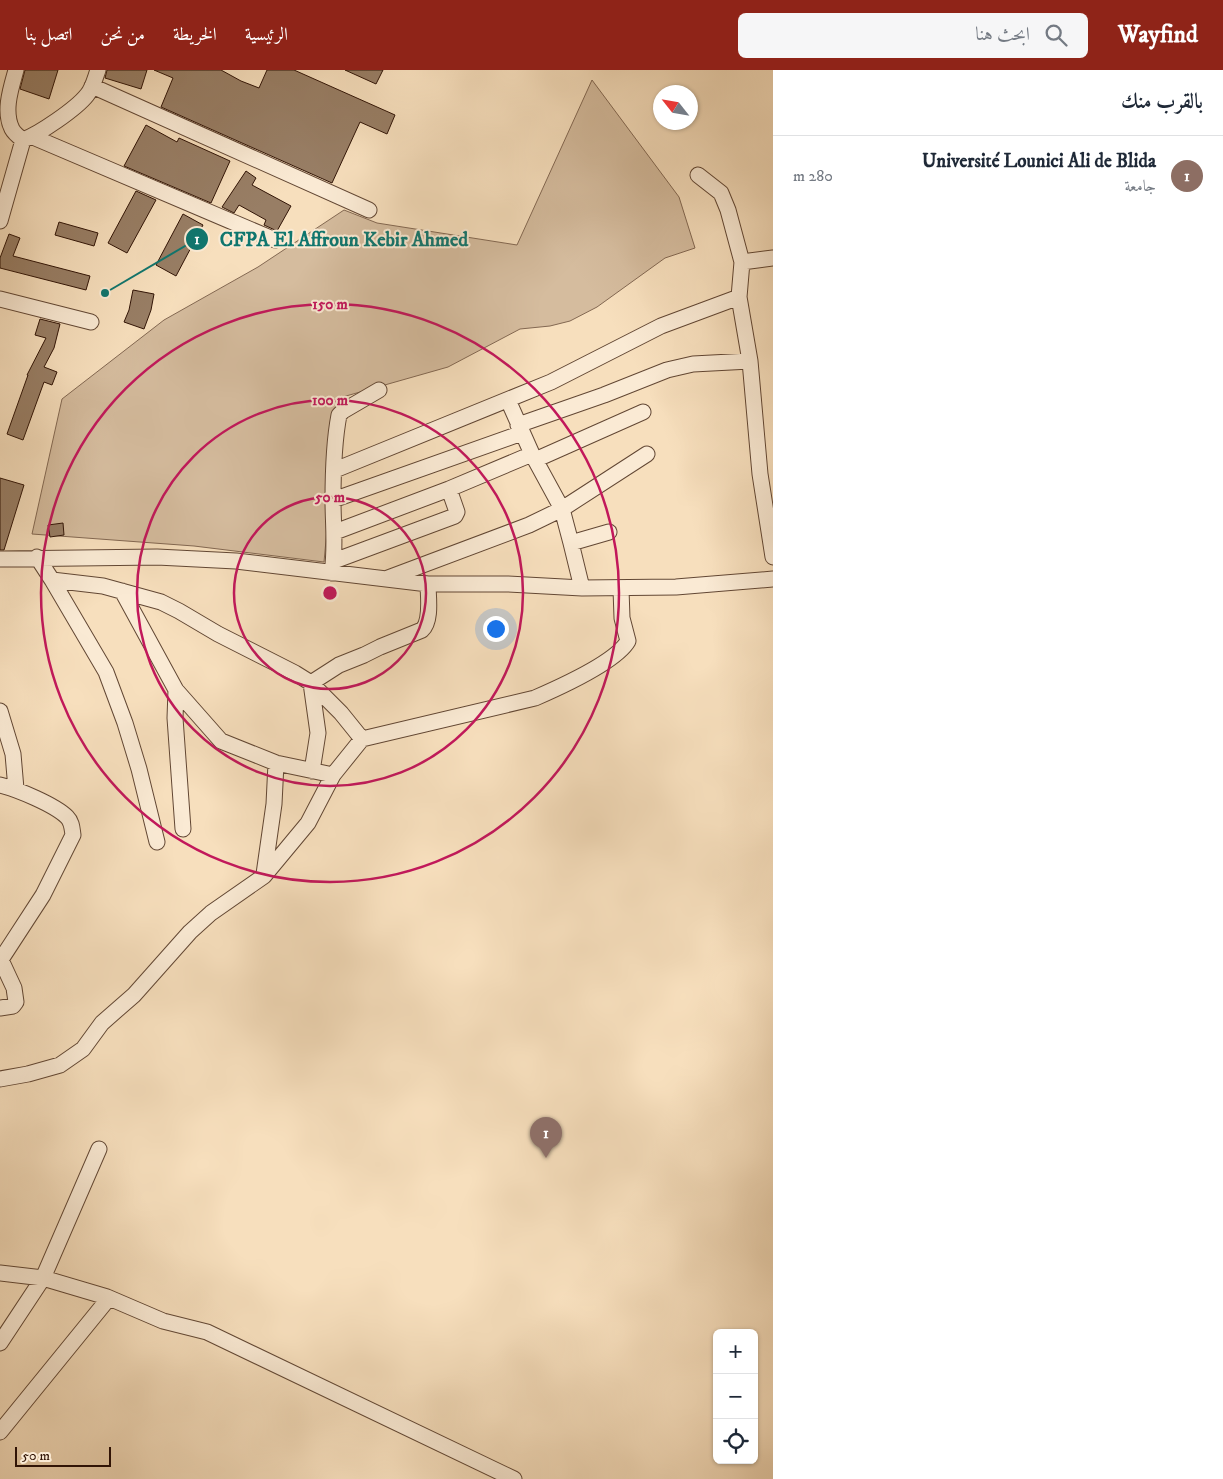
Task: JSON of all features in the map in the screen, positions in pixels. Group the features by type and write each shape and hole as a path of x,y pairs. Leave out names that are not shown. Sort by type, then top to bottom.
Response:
{"street":[{"path":"16,70 9,97 9,120 13,131 275,240"},
{"path":"0,221 28,138 72,109 88,95 98,70"},
{"path":"92,86 369,210"},
{"path":"698,175 721,193 725,200 742,262 738,297 767,473 773,557"},
{"path":"742,262 773,258"},
{"path":"334,470 508,400 550,382 661,326 738,297"},
{"path":"0,299 91,322"},
{"path":"333,500 520,429 667,370 692,364 750,362"},
{"path":"333,567 335,532 334,470 339,416 343,411 379,390"},
{"path":"508,400 533,457 562,509 582,588"},
{"path":"335,532 533,457 642,412"},
{"path":"384,580 529,525 562,509 647,454"},
{"path":"333,567 456,516 458,512 449,489"},
{"path":"571,542 609,532"},
{"path":"37,557 106,672 139,769 157,842"},
{"path":"0,559 37,557 157,557 333,567 384,580 428,584 508,584 582,588 676,587 773,579"},
{"path":"52,580 103,586 161,602 311,683 341,713 362,739"},
{"path":"311,683 339,665 426,627 428,620 428,584"},
{"path":"0,1079 60,1066 83,1049 102,1023 134,995 190,932 211,913 264,876 308,823 333,775 362,739 535,698 601,665 628,642 622,618 621,589"},
{"path":"122,591 176,690 221,741 276,764 333,775"},
{"path":"311,683 318,733 312,771"},
{"path":"176,690 175,718 183,829"},
{"path":"0,711 13,754 16,789"},
{"path":"264,876 274,804 276,764"},
{"path":"0,785 16,789 66,817 72,825 73,835 43,895 0,961 14,988 16,1002 13,1006 0,1008"},
{"path":"0,1343 43,1278 99,1149"},
{"path":"0,1273 43,1278 109,1298 163,1321 207,1332 514,1479"},
{"path":"0,1432 109,1298"}],"shaded area":[{"path":"592,80 679,197 695,248 665,258 597,307 570,321 550,326 520,329 448,367 339,398 324,562 194,546 32,534 62,399 164,320 258,267 344,210 377,223 517,245"}],"building":[{"path":"25,70 58,70 49,99 20,89"},
{"path":"107,70 147,70 141,89 105,78"},
{"path":"154,70 221,70 259,88 267,70 294,70 395,115 387,134 360,122 332,183 161,107 173,78"},
{"path":"345,70 383,70 376,84"},
{"path":"146,125 177,142 179,138 230,161 211,203 124,166"},
{"path":"246,171 256,178 252,185 291,206 277,231 264,225 266,220 239,205 234,213 222,207"},
{"path":"136,191 156,200 127,253 108,243"},
{"path":"183,214 203,225 176,276 156,265"},
{"path":"59,222 98,233 94,246 55,235"},
{"path":"9,234 20,238 13,256 90,276 86,290 0,268 0,258"},
{"path":"133,290 154,294 151,310 144,329 124,322 129,310"},
{"path":"40,319 60,324 54,348 44,367 57,372 52,385 44,382 23,440 7,434 27,375 46,338 35,335"},
{"path":"0,478 24,485 4,550 0,550"},
{"path":"63,523 64,535 50,537 48,525"}],"place":[{"name":"CFPA El Affroun Kebir Ahmed","path":"105,293"},
{"name":"Université Lounici Ali de Blida","path":"546,1158"}]}
